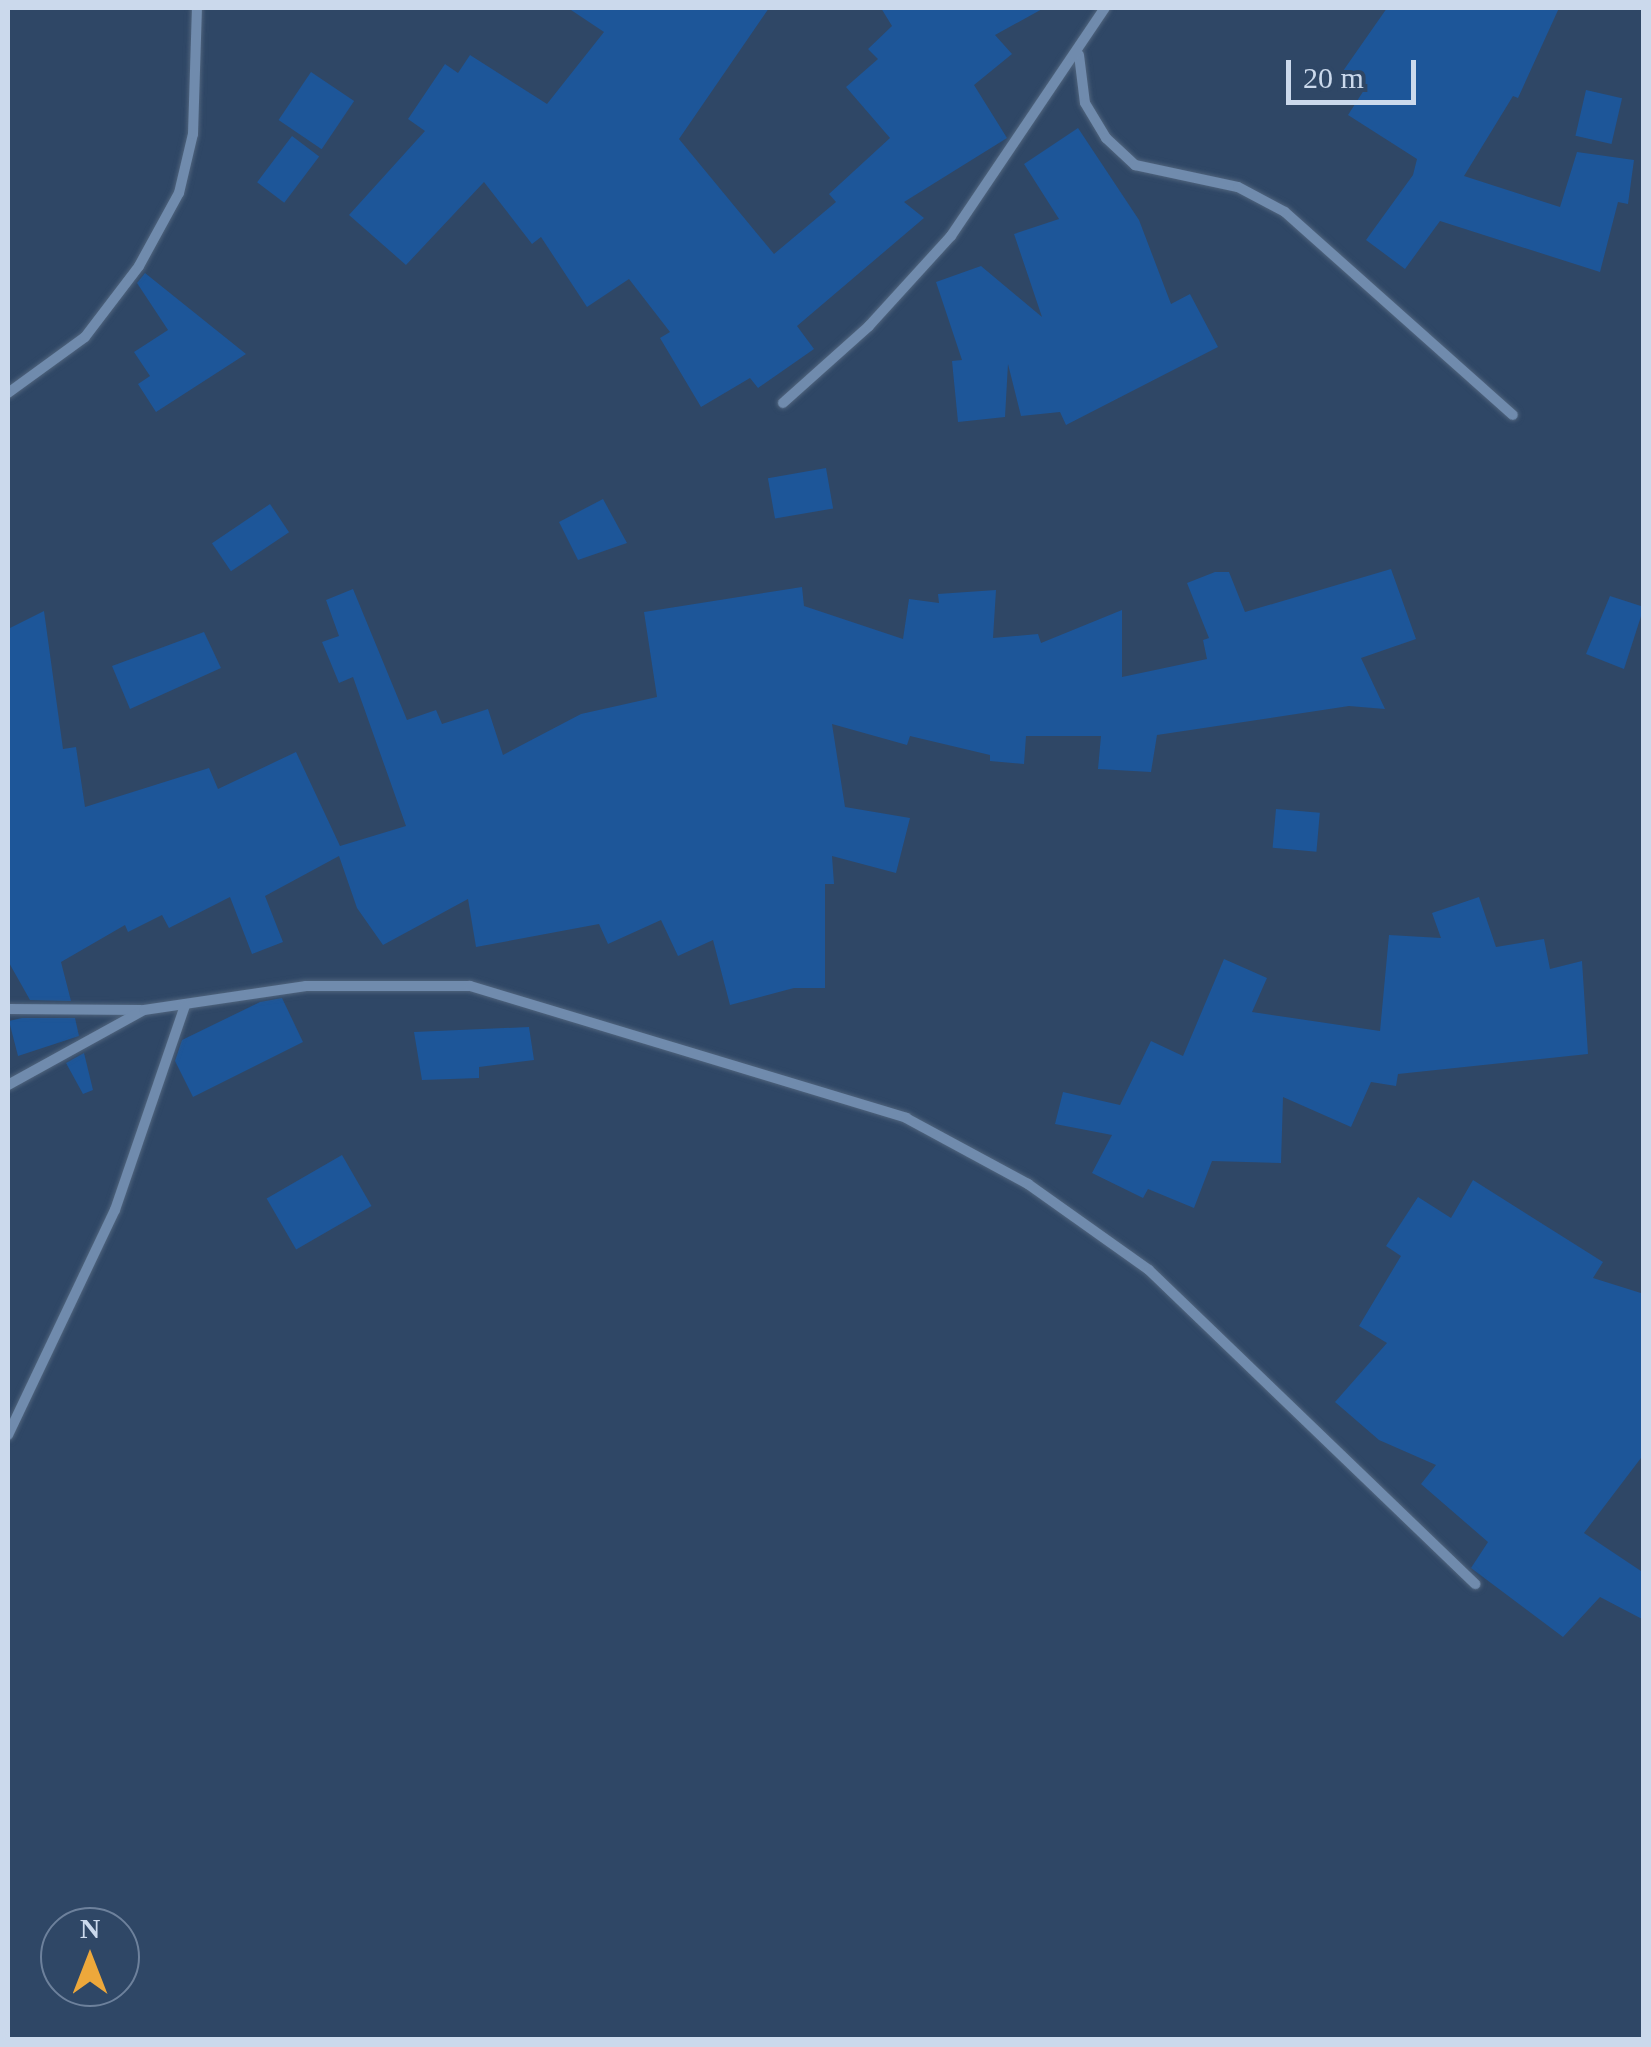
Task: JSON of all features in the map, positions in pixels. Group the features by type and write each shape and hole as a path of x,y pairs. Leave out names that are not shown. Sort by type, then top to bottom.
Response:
{"street":[{"path":"8,392 85,337 139,266 180,193 192,134 196,8"},
{"path":"782,403 869,326 951,236 1079,55 1106,8"},
{"path":"1079,55 1085,103 1106,138 1135,164 1238,187 1285,212 1513,415"},
{"path":"8,1009 144,1010 306,986 470,986 616,1025 771,1082 906,1118 1028,1184 1149,1270 1475,1584"},
{"path":"8,1436 114,1210 184,1005"},
{"path":"8,1084 144,1010"}],"building":[{"path":"568,8 769,8 679,139 774,254 836,202 829,194 890,138 846,87 878,59 868,49 892,26 881,8 1044,8 995,35 1012,54 974,85 1007,138 904,202 924,218 797,326 814,349 758,388 750,378 701,407 660,338 670,332 629,279 587,307 541,237 532,244 484,182 406,265 349,215 425,131 408,119 445,64 458,73 470,55 547,104 604,32"},
{"path":"1387,8 1559,8 1518,98 1513,96 1464,176 1560,207 1577,152 1634,160 1628,204 1618,202 1600,272 1440,221 1405,269 1366,240 1413,175 1417,159 1348,115 1366,87 1343,71"},
{"path":"311,72 354,101 322,149 279,120"},
{"path":"1586,90 1622,98 1611,144 1575,136"},
{"path":"1078,128 1139,220 1171,304 1190,294 1218,347 1066,425 1060,412 1021,416 1008,364 1005,417 958,422 952,361 962,360 936,282 981,266 1042,317 1014,234 1059,219 1024,164"},
{"path":"292,136 319,156 284,203 257,182"},
{"path":"145,273 246,354 156,412 138,384 150,376 134,352 168,330 137,283"},
{"path":"826,468 833,508 775,519 768,478"},
{"path":"603,499 627,543 578,560 559,522"},
{"path":"270,504 289,532 231,571 212,543"},
{"path":"1391,569 1416,639 1361,658 1385,709 1349,706 1157,735 1151,772 1098,769 1101,736 1026,736 1024,764 990,761 990,755 910,736 907,745 832,724 845,807 910,818 896,873 832,856 834,884 825,884 825,988 794,988 730,1005 713,940 678,956 661,920 608,944 599,924 476,947 468,899 383,945 357,908 339,856 265,896 283,942 252,954 230,897 169,928 162,915 128,932 125,925 61,962 71,1001 30,1000 8,961 8,629 44,611 63,749 76,747 85,807 209,768 218,789 296,752 340,846 406,826 353,677 339,683 322,642 339,636 326,600 353,589 407,720 436,710 442,724 488,709 503,755 581,714 657,697 644,612 802,587 804,606 903,639 909,599 939,603 938,594 996,590 993,638 1038,634 1041,643 1122,610 1122,677 1207,659 1203,640 1209,638 1187,583 1215,572 1229,572 1245,612"},
{"path":"1610,596 1644,607 1624,669 1586,654"},
{"path":"204,632 221,668 130,709 112,666"},
{"path":"1276,809 1320,813 1316,852 1273,848"},
{"path":"1479,897 1496,947 1544,939 1550,969 1582,961 1588,1054 1398,1074 1396,1086 1371,1082 1351,1127 1283,1097 1281,1163 1212,1161 1194,1208 1148,1189 1143,1198 1092,1173 1112,1135 1055,1124 1063,1092 1120,1105 1151,1041 1183,1056 1224,959 1267,978 1252,1012 1380,1031 1389,935 1441,938 1432,913"},
{"path":"282,998 303,1042 193,1097 175,1061 182,1040 260,1002"},
{"path":"75,1018 79,1036 18,1056 9,1021"},
{"path":"529,1027 534,1060 479,1067 479,1078 422,1080 414,1032"},
{"path":"84,1053 93,1090 83,1094 66,1063"},
{"path":"342,1155 372,1206 296,1250 267,1198"},
{"path":"1473,1180 1603,1262 1593,1278 1644,1294 1644,1454 1584,1533 1644,1573 1644,1620 1600,1597 1563,1637 1471,1568 1488,1542 1421,1484 1436,1465 1379,1440 1335,1402 1387,1343 1359,1326 1401,1256 1386,1246 1418,1197 1451,1218"}]}
